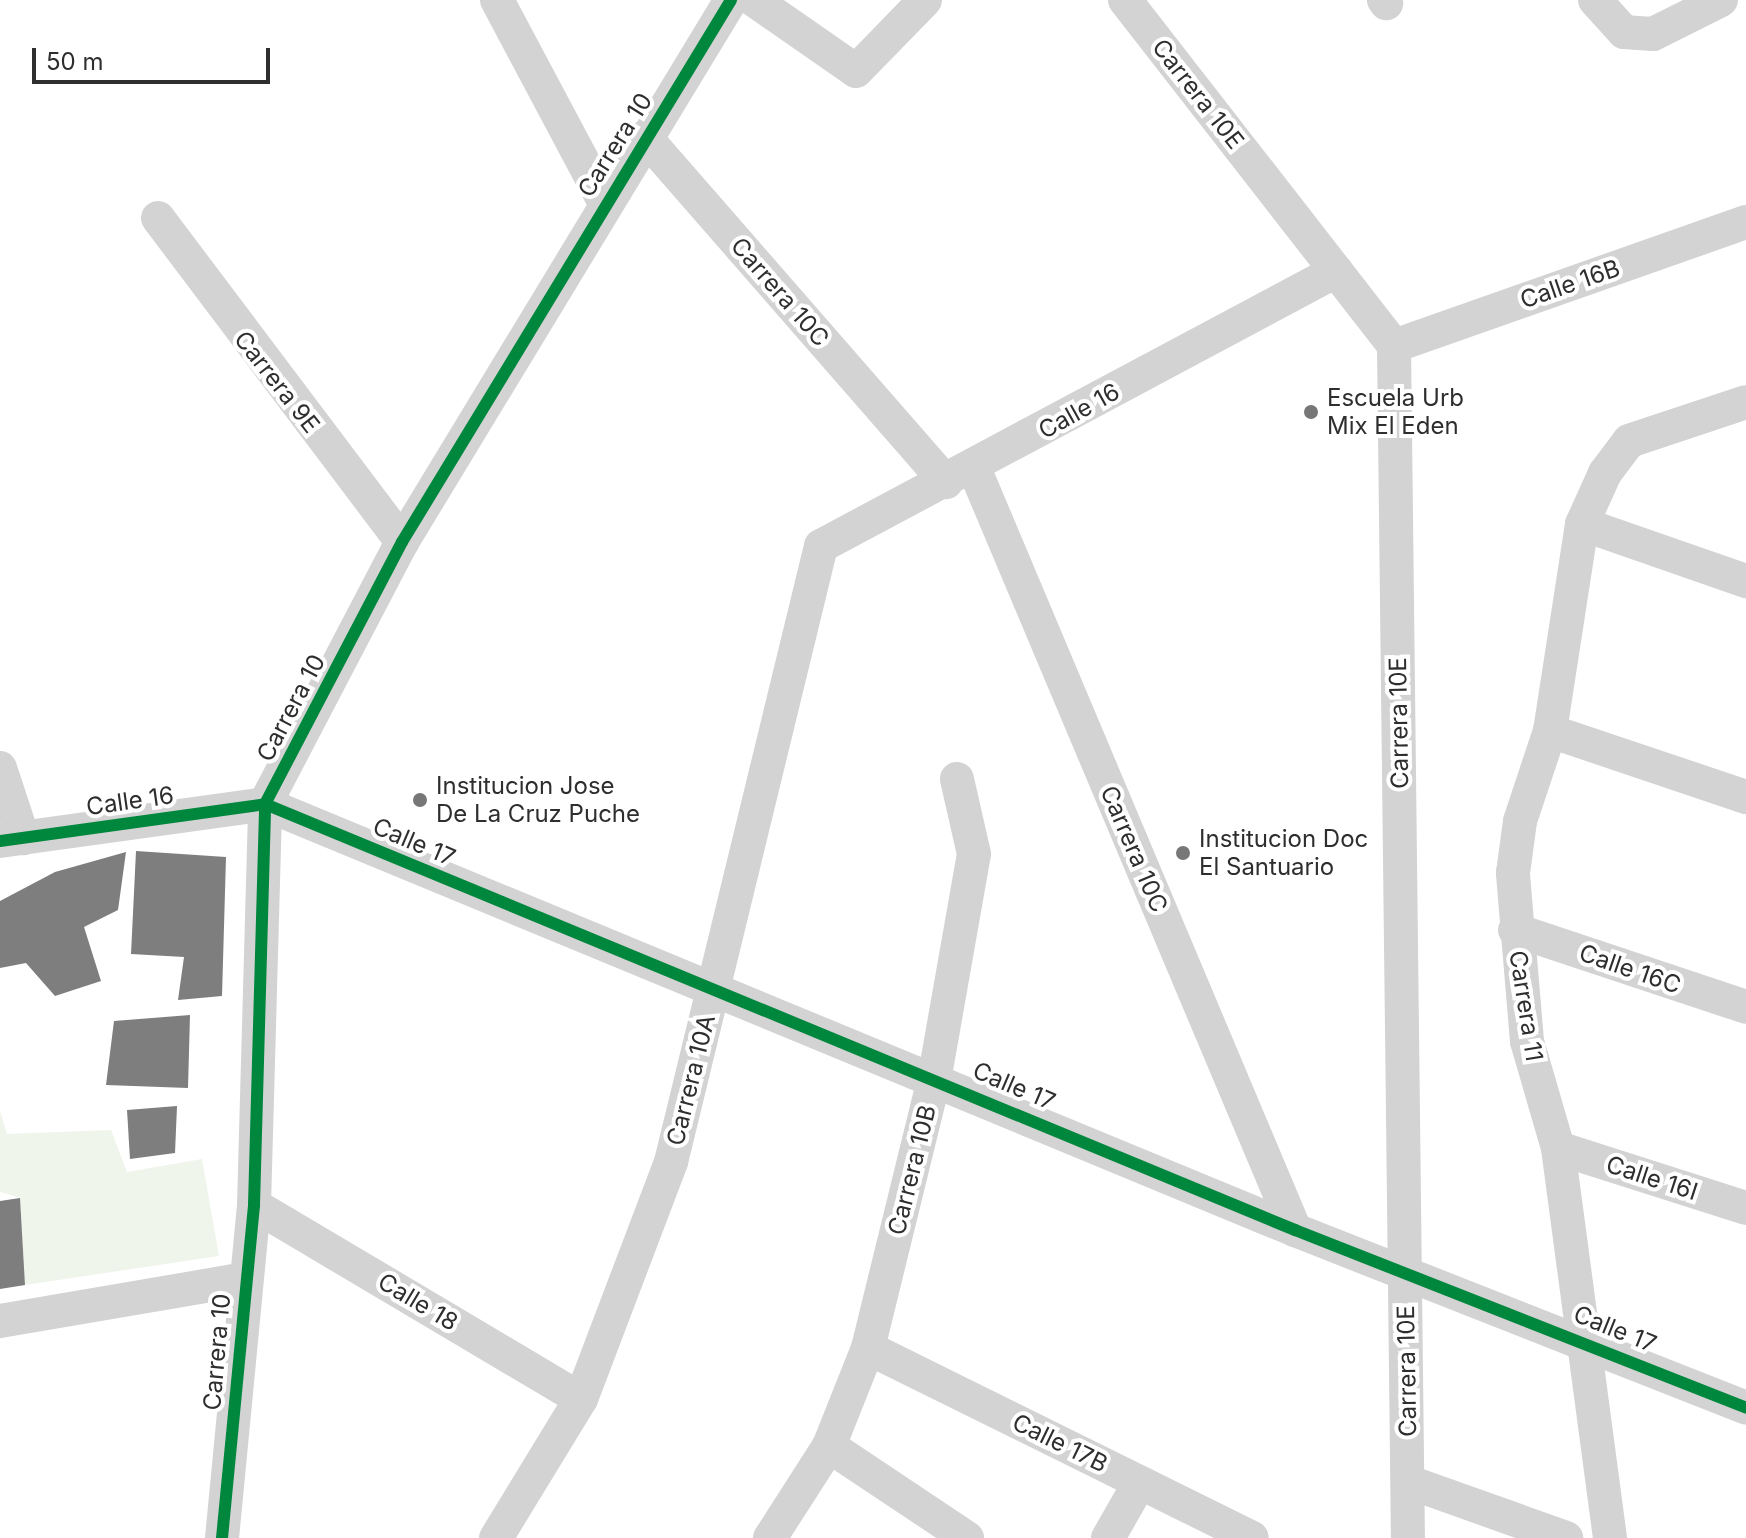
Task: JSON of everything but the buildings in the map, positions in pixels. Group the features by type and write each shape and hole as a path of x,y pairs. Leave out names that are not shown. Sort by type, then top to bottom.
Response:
{"street":[{"name":"Carrera 10","path":"497,0 605,203"},
{"name":"Carrera 10","path":"222,1538 254,1205 265,804 402,542 645,137 731,0"},
{"path":"754,0 856,71 925,0"},
{"name":"Carrera 10E","path":"1125,0 1394,346 1408,1538"},
{"path":"1595,0 1624,32 1653,34 1721,0"},
{"name":"Carrera 10C","path":"645,137 960,475 1295,1230"},
{"name":"Carrera 9E","path":"158,218 402,542"},
{"name":"Calle 16B","path":"1394,346 1746,222"},
{"name":"Calle 16","path":"821,546 960,475 1336,271"},
{"path":"1746,402 1629,441 1582,524 1746,581"},
{"name":"Carrera 11","path":"1582,524 1550,731 1520,821 1515,930 1527,1041 1558,1148 1589,1341 1610,1538"},
{"name":"Carrera 10A","path":"496,1538 581,1399 671,1162 821,546"},
{"path":"1550,731 1746,797"},
{"path":"0,768 12,840"},
{"name":"Carrera 10B","path":"770,1538 829,1446 868,1348 935,1075 974,854 957,779"},
{"name":"Calle 16","path":"12,840 265,804"},
{"name":"Calle 17","path":"265,804 714,990 935,1075 1295,1230 1589,1341 1746,1408"},
{"name":"Calle 16C","path":"1515,930 1746,1007"},
{"name":"Calle 16I","path":"1558,1148 1746,1208"},
{"name":"Calle 18","path":"254,1205 581,1399"},
{"path":"0,1321 246,1279"},
{"name":"Calle 17B","path":"868,1348 1252,1538"},
{"path":"829,1446 967,1538"},
{"path":"1108,1538 1140,1482"},
{"path":"1409,1482 1566,1538"}],"shaded area":[{"path":"0,1111 7,1134 111,1130 127,1172 202,1159 219,1256 25,1285 20,1198 0,1192"}],"cycle path":[{"path":"222,1538 254,1205 265,804 402,542 731,0"},
{"path":"0,841 265,804 1295,1230 1746,1408"}],"place":[{"name":"Escuela Urb Mix El Eden","path":"1311,412"},
{"name":"Institucion Jose De La Cruz Puche","path":"420,800"},
{"name":"Institucion Doc El Santuario","path":"1183,853"}]}
